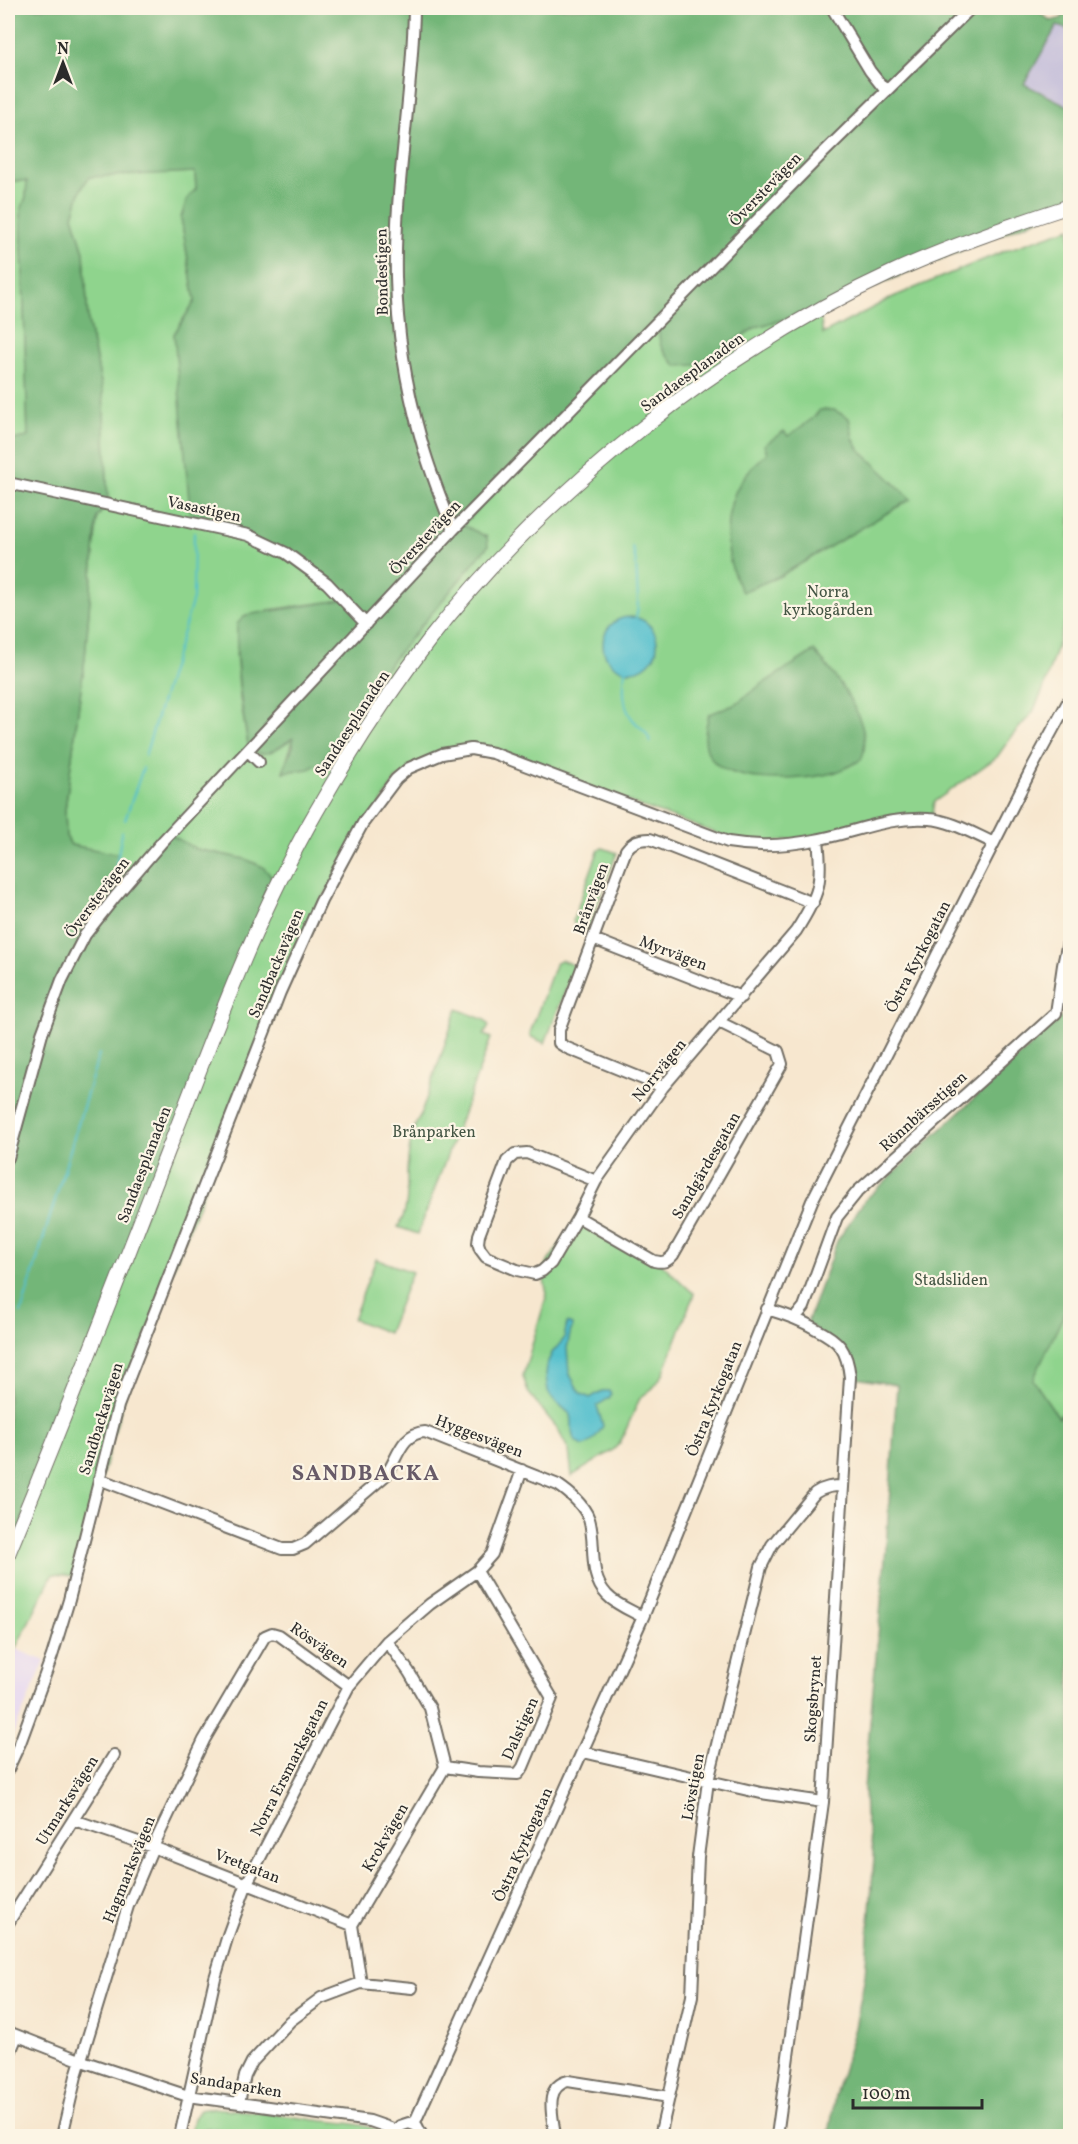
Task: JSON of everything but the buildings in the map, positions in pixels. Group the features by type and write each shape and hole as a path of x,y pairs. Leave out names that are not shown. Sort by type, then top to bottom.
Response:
{"main road":[{"name":"Sandaesplanaden","path":"8,1554 229,998 278,884 316,812 375,717 429,640 489,569 548,509 678,401 754,348 819,309 894,271 967,242 1071,206"}],"street":[{"name":"Bondestigen","path":"414,8 396,227 400,341 421,441 453,530"},
{"path":"832,8 870,71 885,90"},
{"name":"Överstevägen","path":"8,1158 42,1034 62,980 85,935 115,897 162,842 453,530 885,90 971,8"},
{"name":"Vasastigen","path":"8,483 248,535 286,554 327,583 366,624"},
{"name":"Östra Kyrkogatan","path":"414,2124 643,1617 795,1239 822,1180 994,843 1071,698"},
{"name":"Sandbackavägen","path":"8,1769 52,1656 69,1600 118,1406 280,992 333,877 363,824 396,778 424,761 442,754 471,749 493,753 728,842 752,846 773,846 818,840 896,819 931,819 951,824 994,843"},
{"path":"248,751 259,762"},
{"name":"Brånvägen","path":"663,1087 559,1043 559,1030 626,850 640,839 650,839 813,903"},
{"name":"Norrvägen","path":"596,1181 527,1153 515,1154 507,1161 479,1235 480,1249 486,1257 517,1270 535,1274 543,1271 551,1263 596,1181 663,1087 796,931 819,890 818,840"},
{"name":"Rönnbärsstigen","path":"795,1318 804,1306 837,1217 858,1191 1056,1013 1063,965 1071,933"},
{"name":"Myrvägen","path":"593,939 741,997"},
{"name":"Sandgärdesgatan","path":"578,1217 654,1261 661,1263 668,1261 673,1255 782,1064 782,1058 777,1051 720,1022"},
{"name":"Skogsbrynet","path":"767,1309 795,1318 830,1335 838,1342 849,1363 850,1377 823,1802 777,2136"},
{"name":"Hyggesvägen","path":"99,1479 282,1549 293,1549 305,1544 386,1475 408,1437 417,1432 425,1432 558,1485 578,1501 588,1518 593,1565 601,1587 610,1599 643,1617"},
{"name":"Norra Ersmarksgatan","path":"180,2136 215,1978 247,1883 350,1686 387,1641 430,1604 477,1571 492,1554 522,1470"},
{"name":"Lövstigen","path":"660,2136 692,1996 698,1857 708,1781 760,1567 765,1555 815,1493 830,1486 843,1486"},
{"name":"Dalstigen","path":"445,1767 478,1772 518,1774 552,1698 477,1571"},
{"name":"Rösvägen","path":"270,1634 279,1635 350,1686"},
{"name":"Hagmarksvägen","path":"62,2136 76,2076 128,1906 153,1846 204,1740 265,1636 270,1634"},
{"path":"387,1641 410,1672 430,1708 445,1767"},
{"path":"583,1752 761,1793 823,1802"},
{"name":"Utmarksvägen","path":"8,1923 114,1755"},
{"name":"Krokvägen","path":"352,1925 445,1767"},
{"name":"Vretgatan","path":"74,1821 153,1846 352,1925"},
{"path":"352,1925 361,1983"},
{"path":"239,2103 245,2076 252,2062 290,2021 321,1998 361,1983 412,1988"},
{"path":"8,2057 12,2034"},
{"name":"Sandaparken","path":"12,2034 82,2061 189,2096 370,2121 396,2133"},
{"path":"555,2136 551,2095 555,2086 561,2083 568,2081 669,2097"},
{"path":"396,2133 404,2124 414,2124 420,2129 422,2136"}],"shaded area":[{"path":"1057,25 1070,30 1070,107 1024,84"},
{"path":"15,1649 45,1661 8,1745 8,1663"},
{"path":"207,2128 246,2135 246,2136 190,2136"}],"green space":[{"path":"8,8 1034,8 1051,21 1062,18 1065,8 1070,8 1070,30 1057,26 1024,84 1070,107 1070,206 819,309 756,327 696,365 677,366 667,355 661,346 659,320 463,525 487,537 488,546 360,701 322,762 309,769 283,772 293,746 293,738 267,753 255,753 249,750 238,672 237,624 246,615 342,600 327,583 248,535 191,522 174,334 195,301 181,218 187,199 196,189 195,172 89,177 81,189 73,216 84,252 88,321 103,392 108,504 97,517 85,658 65,810 66,836 71,845 118,854 115,895 169,834 196,849 245,859 263,867 278,884 8,1554 8,441 28,437 21,210 26,197 27,181 8,181"},
{"name":"Norra kyrkogården","path":"195,172 196,189 187,199 181,218 195,301 174,334 248,535 286,553 343,600 268,610 236,652 240,699 249,750 294,737 283,772 322,762 360,701 487,537 462,525 659,319 696,365 756,327 819,309 823,334 893,297 1007,250 1070,228 1070,605 1043,690 1033,712 997,757 934,802 931,819 863,827 752,846 493,753 442,754 396,779 321,901 131,1373 74,1576 53,1574 8,1663 8,1554 263,867 245,859 196,849 169,835 115,897 85,848 71,845 66,836 65,810 85,658 97,517 108,504 103,392 88,321 84,252 73,216 81,189 89,176"},
{"path":"8,181 27,181 26,197 21,210 28,437 8,441"},
{"path":"820,410 834,410 849,418 853,438 859,449 911,499 780,576 742,592 731,564 727,534 731,504 737,490 746,474 767,453 764,445 784,431 788,436 812,419"},
{"path":"814,651 842,687 859,717 864,747 861,760 836,772 785,779 745,776 728,771 715,762 707,750 705,741 709,714 734,705"},
{"path":"603,848 617,853 587,930 574,924 573,920 599,849"},
{"path":"561,960 575,966 545,1043 531,1037 530,1033 556,962"},
{"name":"Brånparken","path":"457,1009 485,1020 489,1026 484,1035 491,1038 418,1234 398,1227 406,1207 409,1150 412,1134"},
{"name":"Stadsliden","path":"1070,1009 1070,1308 1065,1312 1033,1380 1059,1418 1070,1400 1070,2136 826,2136 855,2028 865,1975 874,1857 865,1815 864,1788 886,1548 897,1385 850,1377 845,1353 807,1323 837,1241 864,1201"},
{"path":"578,1217 661,1263 694,1294 663,1374 653,1388 640,1398 620,1443 612,1451 572,1476 569,1451 557,1428 528,1392 523,1376 547,1294 542,1271"},
{"path":"376,1259 412,1272 388,1333 353,1319"},
{"path":"1070,1308 1070,1400 1059,1418 1032,1380 1065,1311"},
{"path":"212,2108 353,2124 372,2128 388,2136 246,2136 207,2128 190,2136 194,2118 200,2110"}],"water":[{"path":"630,617 640,619 649,625 655,634 657,644 655,654 649,663 640,669 630,671 620,669 611,663 605,654 603,644 605,634 611,625 620,619"},
{"path":"567,1323 572,1325 567,1348 569,1373 580,1393 590,1398 602,1391 609,1391 611,1394 597,1406 603,1426 597,1435 584,1446 575,1441 573,1437 571,1415 551,1397 548,1391 547,1364 552,1353 564,1339"}],"waterway":[{"path":"145,756 193,599 194,533"},
{"path":"632,547 636,567 638,603 636,618"},
{"path":"625,670 624,690 627,710 646,733 650,743"},
{"path":"125,820 143,768"},
{"path":"116,867 122,832"},
{"path":"21,1313 99,1054"}],"district":[{"name":"SANDBACKA","path":"366,1474"}]}
